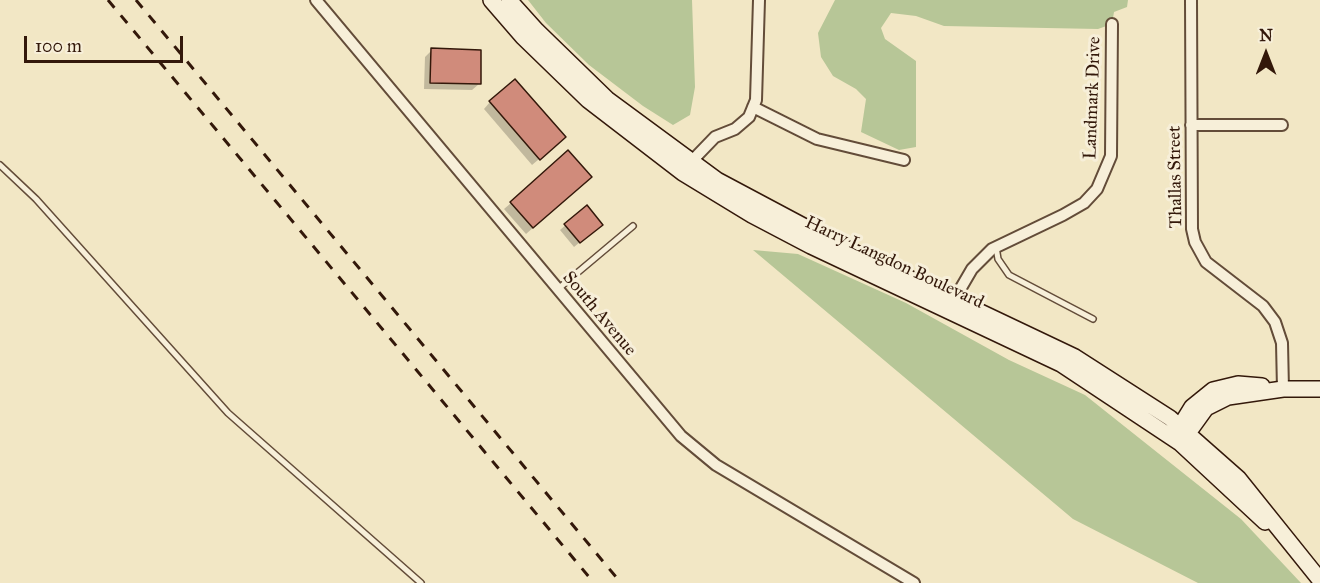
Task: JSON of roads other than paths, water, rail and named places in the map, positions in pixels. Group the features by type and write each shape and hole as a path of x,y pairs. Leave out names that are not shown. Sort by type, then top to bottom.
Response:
{"main road":[{"name":"Harry Langdon Boulevard","path":"491,0 523,37 588,100 686,167 952,304 1208,450 1238,478 1320,580"},
{"name":"Harry Langdon Boulevard","path":"509,0 537,31 607,99 686,167"},
{"name":"Harry Langdon Boulevard","path":"952,304 1075,357 1158,410 1292,545"},
{"path":"1180,433 1199,408 1206,394 1230,385 1249,384 1283,389 1320,389"},
{"path":"1158,410 1178,412 1199,408"},
{"path":"1199,408 1208,450"}],"street":[{"name":"South Avenue","path":"316,0 681,436 699,452 759,492 914,583"},
{"path":"686,167 715,137 735,129 750,117 753,107 759,0"},
{"name":"Thallas Street","path":"1191,0 1192,229 1195,242 1206,262 1263,306 1275,322 1282,343 1283,389"},
{"name":"Landmark Drive","path":"952,304 972,268 996,247 1084,203 1097,189 1111,156 1112,24"},
{"path":"753,107 817,140 904,160"},
{"path":"1191,125 1282,125"}],"lane":[{"path":"0,165 36,199 228,412 420,583"},
{"path":"557,290 633,226"},
{"path":"996,247 998,259 1009,275 1093,320"}],"railway":[{"path":"108,0 594,583"},
{"path":"136,0 621,583"}]}
